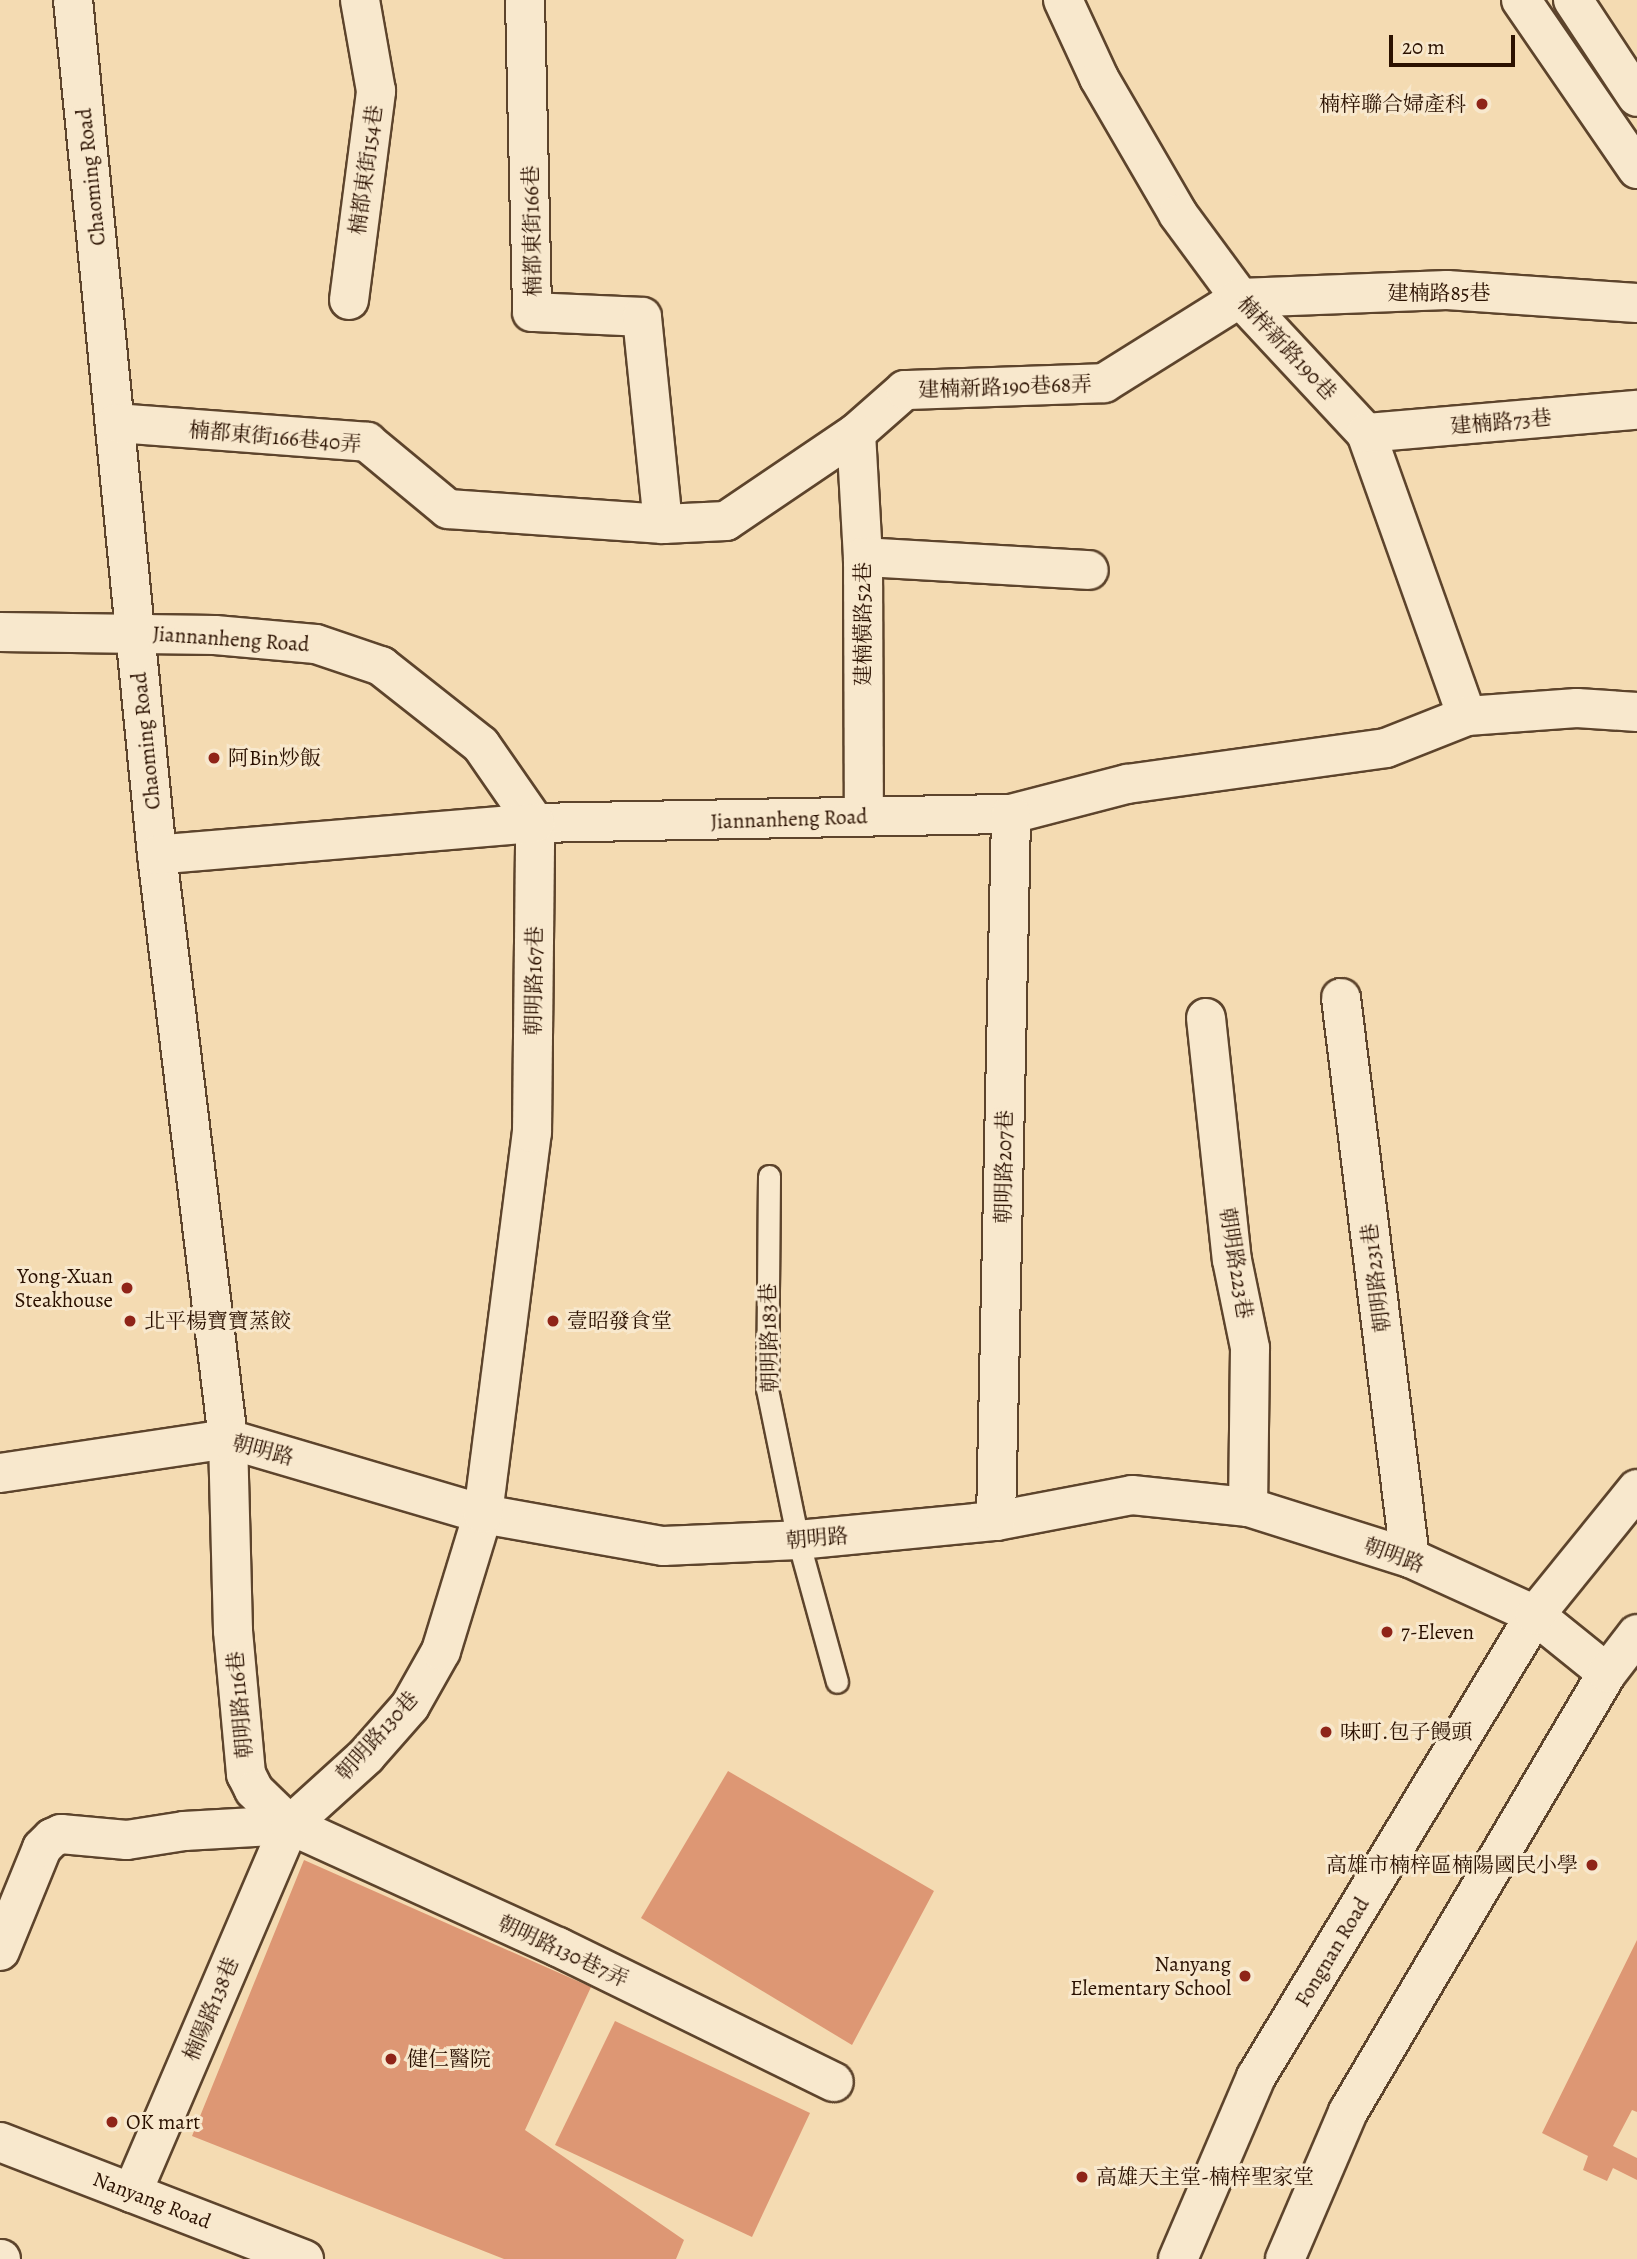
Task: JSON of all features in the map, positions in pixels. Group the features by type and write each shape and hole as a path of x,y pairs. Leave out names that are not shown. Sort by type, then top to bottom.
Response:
{"street":[{"name":"Chaoming Road","path":"73,0 117,423 157,855 228,1439"},
{"name":"楠都東街154巷","path":"349,300 376,92 360,0"},
{"name":"楠都東街166巷","path":"525,0 532,312 642,317 663,524"},
{"name":"楠梓新路190巷","path":"1063,0 1099,78 1178,214 1240,298 1366,433 1467,716"},
{"path":"1521,0 1637,169"},
{"path":"1573,0 1637,97"},
{"name":"建楠路85巷","path":"1240,298 1447,290 1637,303"},
{"name":"建楠新路190巷68弄","path":"663,524 726,521 856,433 905,390 1104,383 1240,298"},
{"name":"建楠路73巷","path":"1366,433 1637,410"},
{"name":"楠都東街166巷40弄","path":"117,423 367,442 448,509 663,524"},
{"name":"建楠橫路52巷","path":"856,433 863,557 864,815"},
{"path":"863,557 1089,570"},
{"name":"Jiannanheng Road","path":"0,632 135,632 316,644 381,666 481,745 535,823 777,821 864,815 1011,814 1127,784 1386,748 1467,716 1577,708 1637,712"},
{"name":"朝明路207巷","path":"996,1521 1011,814"},
{"path":"157,855 535,823"},
{"name":"朝明路167巷","path":"483,1514 532,1133 535,823"},
{"name":"朝明路231巷","path":"1341,998 1410,1558"},
{"name":"朝明路223巷","path":"1206,1018 1232,1260 1250,1348 1248,1507"},
{"name":"朝明路","path":"0,1473 228,1439 483,1514 663,1546 798,1540 996,1521 1132,1495 1248,1507 1410,1558 1535,1615 1606,1673"},
{"name":"朝明路116巷","path":"228,1439 233,1631 246,1774 254,1790 290,1825"},
{"name":"Fongnan Road","path":"1178,2259 1256,2077 1535,1615 1637,1489"},
{"name":"朝明路130巷","path":"290,1825 366,1756 410,1706 441,1651 483,1514"},
{"path":"1284,2259 1348,2112 1606,1673 1637,1634"},
{"path":"0,1951 42,1849 61,1834 127,1840 184,1831 290,1825"},
{"name":"朝明路130巷7弄","path":"290,1825 558,1947 834,2082"},
{"name":"楠陽路138巷","path":"132,2193 290,1825"},
{"name":"Nanyang Road","path":"0,2142 304,2259"}],"lane":[{"name":"朝明路183巷","path":"769,1176 767,1389 798,1540 837,1682"}],"building":[{"path":"728,1771 934,1891 852,2045 641,1918"},
{"name":"健仁醫院","path":"304,1860 591,1987 525,2130 684,2240 676,2259 504,2259 192,2136"},
{"path":"1637,1940 1637,2112 1632,2110 1613,2146 1637,2158 1637,2180 1613,2168 1607,2181 1583,2170 1588,2156 1542,2133"},
{"path":"615,2021 810,2113 752,2237 555,2145"}],"place":[{"name":"楠梓聯合婦產科","path":"1482,104"},
{"name":"阿Bin炒飯","path":"214,758"},
{"name":"Yong-Xuan Steakhouse","path":"127,1288"},
{"name":"北平楊寶寶蒸餃","path":"130,1321"},
{"name":"壹昭發食堂","path":"553,1321"},
{"name":"7-Eleven","path":"1387,1632"},
{"name":"味町.包子饅頭","path":"1326,1732"},
{"name":"高雄市楠梓區楠陽國民小學","path":"1592,1865"},
{"name":"Nanyang Elementary School","path":"1245,1976"},
{"name":"健仁醫院","path":"391,2059"},
{"name":"OK mart","path":"112,2122"},
{"name":"高雄天主堂-楠梓聖家堂","path":"1082,2177"}]}
